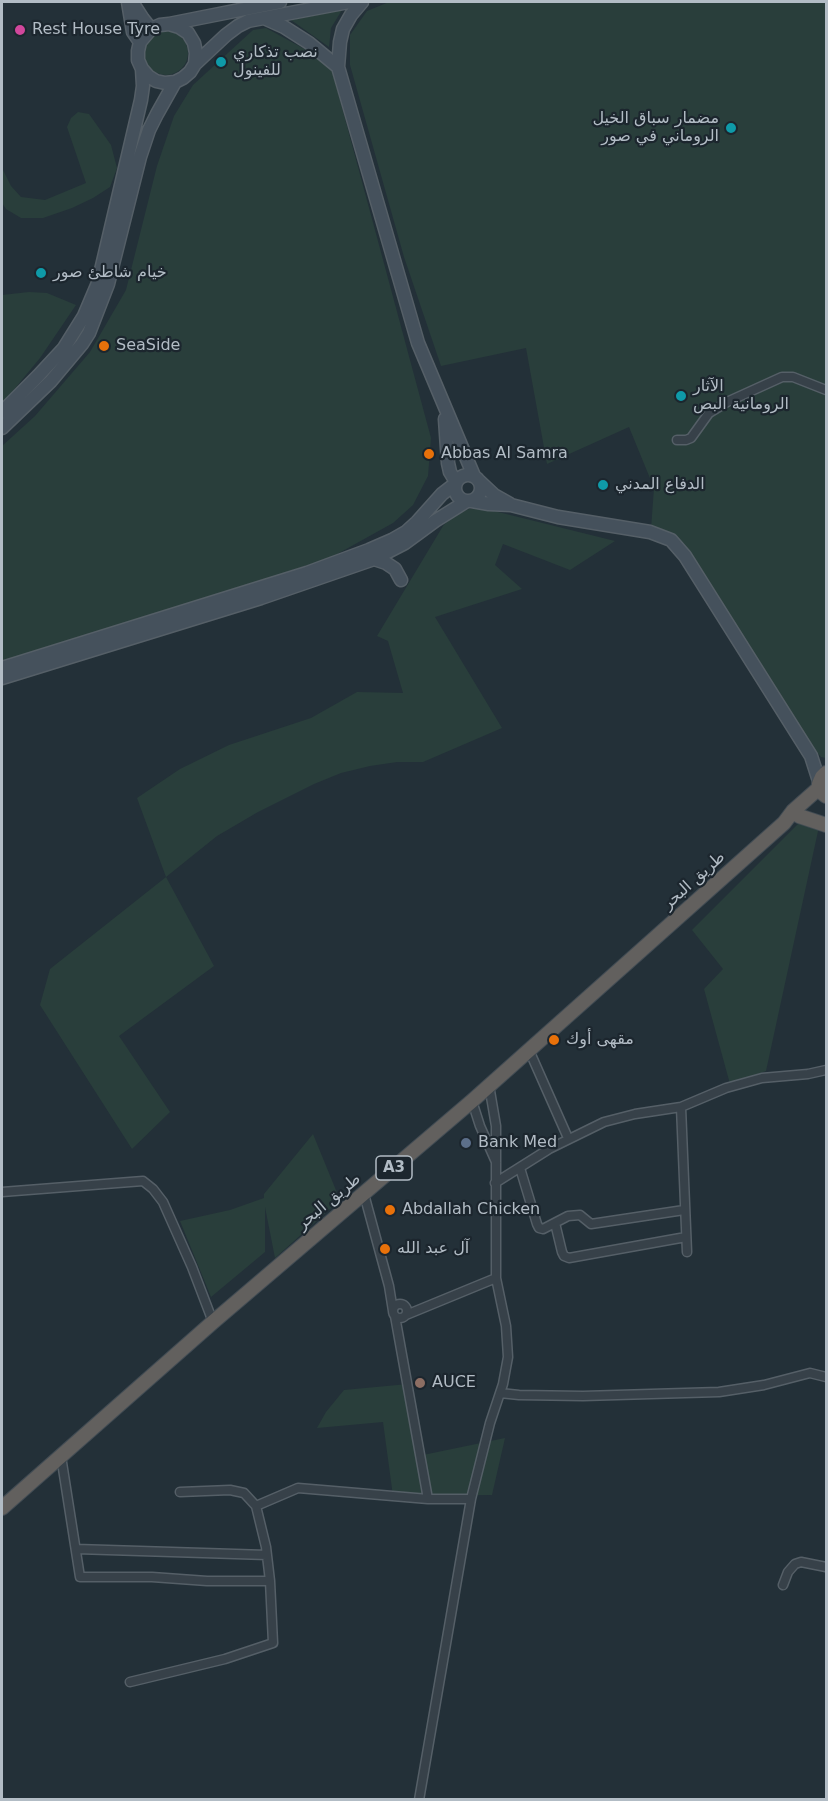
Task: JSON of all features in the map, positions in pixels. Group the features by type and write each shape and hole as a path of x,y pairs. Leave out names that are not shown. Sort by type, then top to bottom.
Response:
{"highway":[{"name":"طريق البحر","path":"784,823 799,816 824,784"},
{"name":"طريق البحر","path":"2,1508 213,1322 472,1101 784,823 793,811 824,784"},
{"path":"799,816 826,825"}],"main road":[{"path":"128,2 133,32 140,42"},
{"path":"132,2 151,29"},
{"path":"280,2 160,25 151,29 140,42 138,60 142,69 156,81 175,82 190,72 195,64 238,26 248,21 349,2"},
{"path":"2,668 270,585 345,564 374,559 405,543 435,520 477,498 481,486 443,406 418,344 338,67 343,29 362,2"},
{"path":"264,18 284,27 309,43 338,67"},
{"path":"169,24 188,33 194,43 195,64"},
{"path":"2,412 64,348 92,299 98,283 137,123 143,86 142,69"},
{"path":"2,428 51,381 89,333 108,284 149,130 175,82"},
{"path":"443,406 448,463 458,497 469,501 511,505 558,518 650,532 671,540 685,556 811,756 824,784"},
{"path":"2,678 261,598 345,564 406,532 442,494 458,479 466,475 476,478 494,495 511,505"},
{"path":"374,559 395,568 401,580"}],"street":[{"path":"677,440 691,438 709,413 727,402 782,376 793,377 826,390"},
{"path":"529,1050 568,1138"},
{"path":"495,1183 568,1138 604,1122 635,1113 681,1107 735,1085 762,1078 826,1071"},
{"path":"418,1800 471,1499 506,1370 508,1346 496,1278 496,1126 489,1085"},
{"path":"472,1101 496,1164"},
{"path":"681,1107 687,1252"},
{"path":"520,1168 539,1228 543,1229 568,1216 580,1215 591,1224 684,1210"},
{"path":"2,1192 143,1181 163,1202 213,1322"},
{"path":"364,1194 389,1286 401,1312 399,1339 428,1499"},
{"path":"555,1223 562,1252 569,1258 686,1237"},
{"path":"401,1312 416,1305 425,1306 496,1278"},
{"path":"500,1393 583,1396 719,1392 764,1385 810,1373 826,1377"},
{"path":"61,1456 80,1577 270,1581"},
{"path":"256,1506 298,1488 428,1499 471,1499"},
{"path":"130,1682 225,1659 273,1643 267,1555 256,1506 244,1493 230,1490 180,1492"},
{"path":"76,1549 267,1555"},
{"path":"783,1585 788,1572 795,1564 826,1567"}],"green space":[{"name":"الآثار الرومانية البص","path":"389,2 826,2 826,758 821,757 809,743 686,549 651,529 654,488 629,427 547,464 526,348 441,366 404,257 350,65 350,35 367,11"},
{"path":"342,10 331,28 329,47 291,20"},
{"path":"266,28 330,63 431,438 428,476 413,505 393,523 330,558 2,665 2,446 35,416 90,352 126,290 157,166 174,116 193,85 253,30"},
{"path":"166,31 181,38 188,53 181,68 166,75 151,68 144,53 151,38"},
{"path":"78,112 89,114 111,145 117,168 110,187 72,208 43,218 21,218 6,209 2,203 2,168 11,186 21,197 45,200 86,183 67,127 71,118"},
{"path":"47,293 76,305 40,358 2,404 2,295"},
{"path":"469,509 486,509 615,541 570,570 503,544 495,565 522,589 435,617 502,728 423,762 397,762 370,766 341,773 314,784 217,836 166,877 137,798 180,769 229,745 311,718 357,692 403,693 388,641 377,636 443,526 452,516"},
{"path":"803,819 820,822 766,1071 730,1084 704,989 723,969 692,930"},
{"path":"166,877 214,966 119,1036 170,1112 132,1149 40,1005 50,969"},
{"path":"313,1134 340,1200 275,1258 265,1207 265,1252 211,1297 180,1221 230,1210 264,1198 264,1194"},
{"path":"408,1384 423,1455 505,1438 492,1495 393,1496 383,1422 317,1428 326,1412 344,1390"}],"place":[{"name":"Rest House Tyre","path":"20,30"},
{"name":"نصب تذكاري للفينول","path":"221,62"},
{"name":"مضمار سباق الخيل الروماني في صور","path":"731,128"},
{"name":"خيام شاطئ صور","path":"41,273"},
{"name":"SeaSide","path":"104,346"},
{"name":"الآثار الرومانية البص","path":"681,396"},
{"name":"Abbas Al Samra","path":"429,454"},
{"name":"الدفاع المدني","path":"603,485"},
{"name":"مقهى أوك","path":"554,1040"},
{"name":"Bank Med","path":"466,1143"},
{"name":"Abdallah Chicken","path":"390,1210"},
{"name":"آل عبد الله","path":"385,1249"},
{"name":"AUCE","path":"420,1383"}]}
